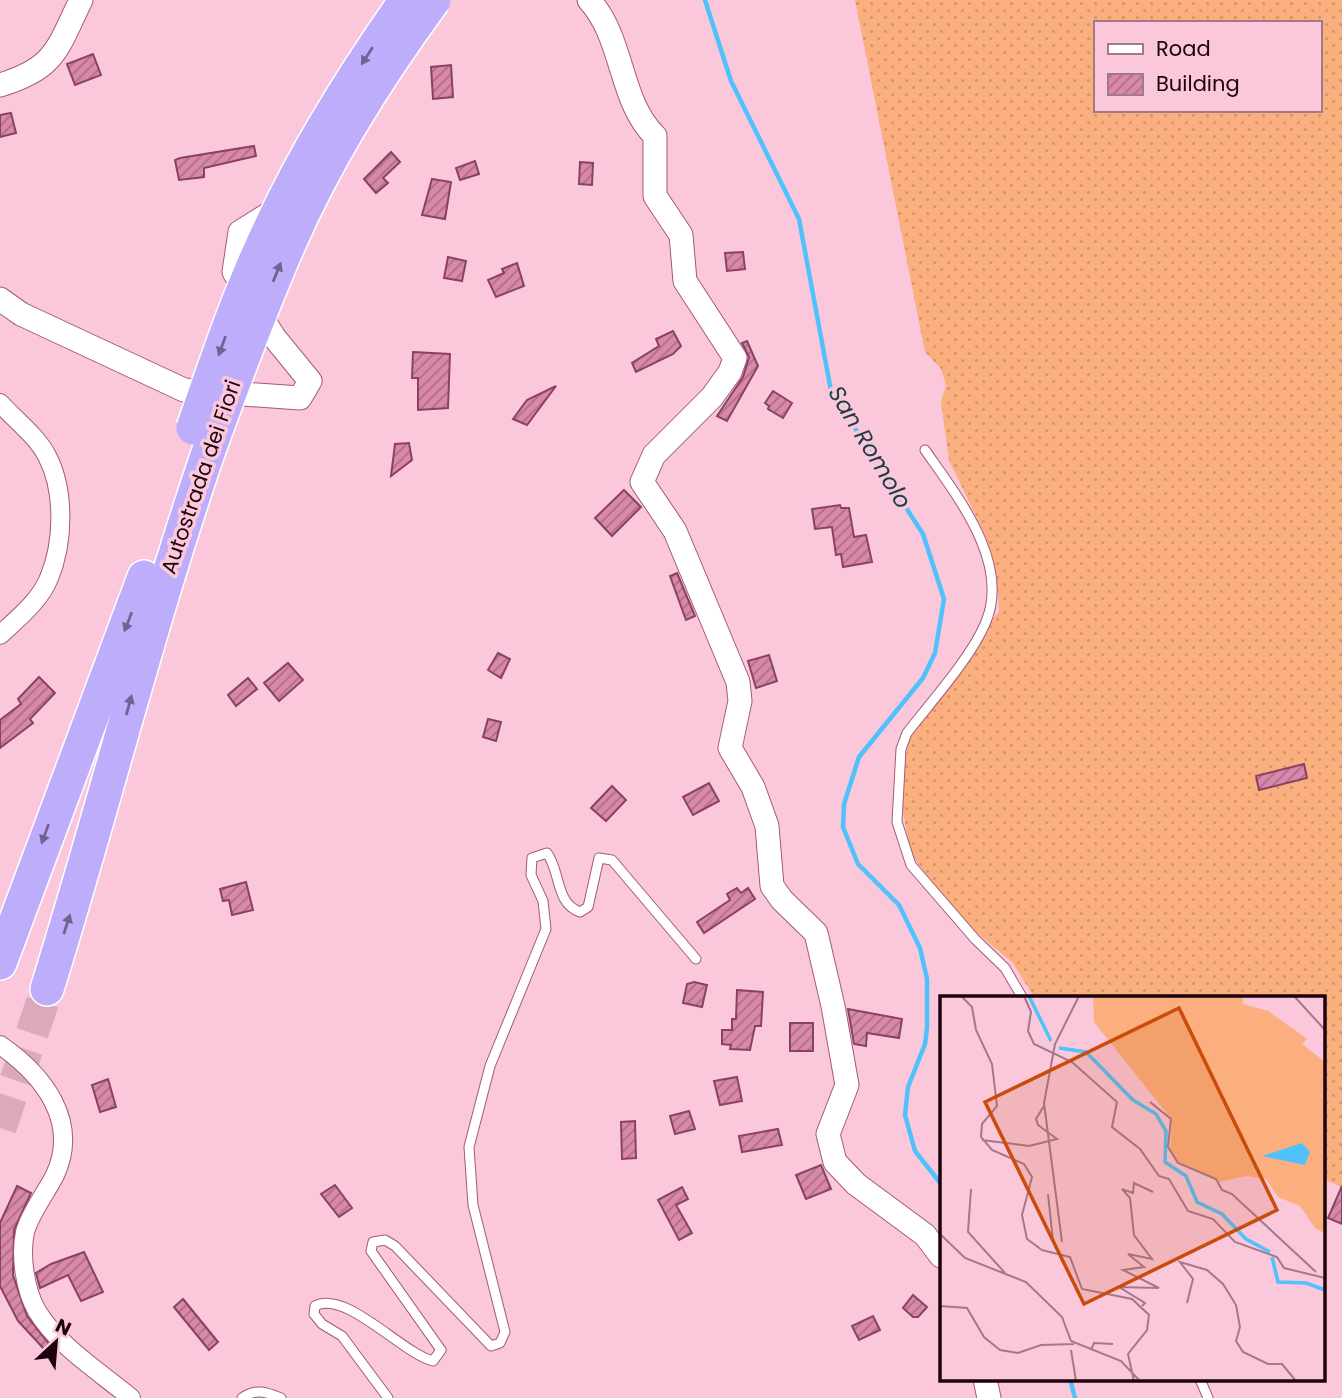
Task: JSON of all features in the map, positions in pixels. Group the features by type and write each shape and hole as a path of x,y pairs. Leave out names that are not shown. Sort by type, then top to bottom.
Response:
{"highway":[{"name":"Autostrada dei Fiori","path":"47,989 82,878 239,302 271,225 315,141 367,55 406,0"},
{"name":"Autostrada dei Fiori","path":"0,963 54,811 134,606 199,446 290,240 328,166 376,84 434,0"}],"street":[{"path":"0,85 37,71 56,51 81,0"},
{"path":"0,299 21,314 184,390 300,398 310,381 274,337 234,272 240,232 327,178 352,155 419,41 449,0"},
{"path":"589,0 598,10 612,38 642,123 655,136 655,196 681,235 685,281 735,358 730,372 712,397 654,455 642,482 675,531 738,682 740,701 730,748 753,787 767,825 772,886 782,900 816,933 847,1085 828,1134 835,1162 856,1184 925,1235 940,1255"},
{"path":"0,402 46,453 55,476 60,512 57,547 49,580 26,611 0,635"},
{"path":"0,1045 54,1097 61,1119 63,1146 56,1172 26,1230 22,1256 35,1309 52,1332 131,1398"},
{"path":"985,1380 989,1398"}],"lane":[{"path":"925,450 976,532 991,573 992,599 985,625 907,733 901,749 897,822 911,865 975,939 1005,968 1022,996"},
{"path":"388,1398 342,1336 322,1324 314,1314 315,1306 323,1301 335,1304 398,1339 421,1358 433,1361 438,1357 441,1350 371,1251 373,1242 385,1240 395,1246 491,1346 500,1343 505,1332 473,1205 469,1147 490,1066 546,929 543,901 531,876 532,858 547,853 556,865 560,893 570,908 580,912 588,907 599,858 612,860 696,959"},
{"path":"1200,1380 1208,1398"},
{"path":"242,1398 252,1391 266,1392 281,1398"}],"shaded area":[{"path":"855,0 1342,0 1342,1187 1324,1179 1324,996 1033,996 1012,962 966,924 918,864 910,849 898,787 911,734 999,611 998,591 986,551 985,535 949,460 941,402 946,385 941,369 925,352"}],"building":[{"path":"93,54 101,75 75,85 67,64"},
{"path":"451,65 453,97 433,99 431,67"},
{"path":"11,113 16,133 0,137 0,115"},
{"path":"254,146 256,156 204,168 204,177 179,180 175,160"},
{"path":"391,152 400,162 383,178 388,183 376,193 364,179"},
{"path":"475,161 479,174 460,180 456,168"},
{"path":"580,162 593,163 592,185 579,184"},
{"path":"432,179 451,182 445,219 422,215"},
{"path":"743,252 745,269 727,271 725,253"},
{"path":"448,257 466,261 462,281 444,278"},
{"path":"517,263 524,286 496,297 488,280 504,273 502,269"},
{"path":"673,331 681,346 673,354 636,372 632,363 659,346 656,339"},
{"path":"747,341 758,366 727,421 717,416 743,377 749,357 742,343"},
{"path":"413,352 450,354 448,408 418,410 418,378 412,378"},
{"path":"556,386 527,425 513,419 527,400"},
{"path":"773,391 792,403 783,418 768,409 769,406 765,403"},
{"path":"409,443 412,460 391,476 395,444"},
{"path":"624,490 641,507 612,536 595,518"},
{"path":"840,505 841,508 849,508 854,537 866,535 872,562 843,567 841,554 836,555 832,527 815,529 812,509"},
{"path":"677,573 695,616 686,620 670,576"},
{"path":"498,653 510,659 501,678 488,670"},
{"path":"769,655 777,681 756,688 748,661"},
{"path":"288,663 303,680 279,701 264,683"},
{"path":"39,677 55,693 30,719 33,723 0,748 0,720 21,704 18,699"},
{"path":"248,678 257,689 236,706 228,695"},
{"path":"488,719 501,722 496,741 483,737"},
{"path":"1304,764 1307,778 1259,790 1256,776"},
{"path":"709,783 719,801 693,815 683,797"},
{"path":"612,786 626,800 606,821 591,808"},
{"path":"246,882 253,910 232,915 229,900 223,901 220,889"},
{"path":"737,888 741,893 748,888 755,899 704,933 697,922 730,900 727,894"},
{"path":"694,982 707,985 702,1007 683,1003 687,984"},
{"path":"737,990 763,992 761,1026 755,1026 750,1050 730,1049 731,1045 722,1044 722,1030 732,1030 732,1019 736,1019"},
{"path":"848,1009 902,1019 899,1038 867,1033 866,1046 854,1044"},
{"path":"790,1023 813,1023 813,1051 790,1051"},
{"path":"737,1077 742,1101 720,1105 714,1081"},
{"path":"108,1079 116,1107 100,1112 92,1085"},
{"path":"689,1111 695,1129 675,1134 670,1116"},
{"path":"635,1121 636,1158 622,1159 621,1122"},
{"path":"778,1129 782,1145 742,1152 739,1136"},
{"path":"821,1165 831,1189 806,1199 796,1175"},
{"path":"335,1185 352,1208 339,1217 321,1194"},
{"path":"17,1186 31,1193 14,1230 13,1275 27,1316 49,1344 44,1349 18,1321 0,1286 0,1223"},
{"path":"1342,1186 1342,1224 1328,1218"},
{"path":"682,1187 688,1199 676,1205 692,1233 679,1240 658,1200"},
{"path":"84,1252 103,1292 81,1301 68,1275 40,1288 36,1273 51,1264"},
{"path":"913,1295 927,1307 918,1317 913,1317 903,1308"},
{"path":"183,1299 218,1342 209,1350 174,1307"},
{"path":"873,1316 880,1330 859,1340 852,1326"}],"waterway":[{"name":"San Romolo","path":"705,0 731,81 799,219 831,391 923,534 944,599 935,653 923,678 859,757 844,804 843,827 858,864 899,905 920,948 927,979 927,1028 925,1044 908,1087 905,1115 915,1151 940,1183"},
{"path":"1070,1380 1075,1398"}],"tunnel":[{"path":"0,1128 47,989"}]}
